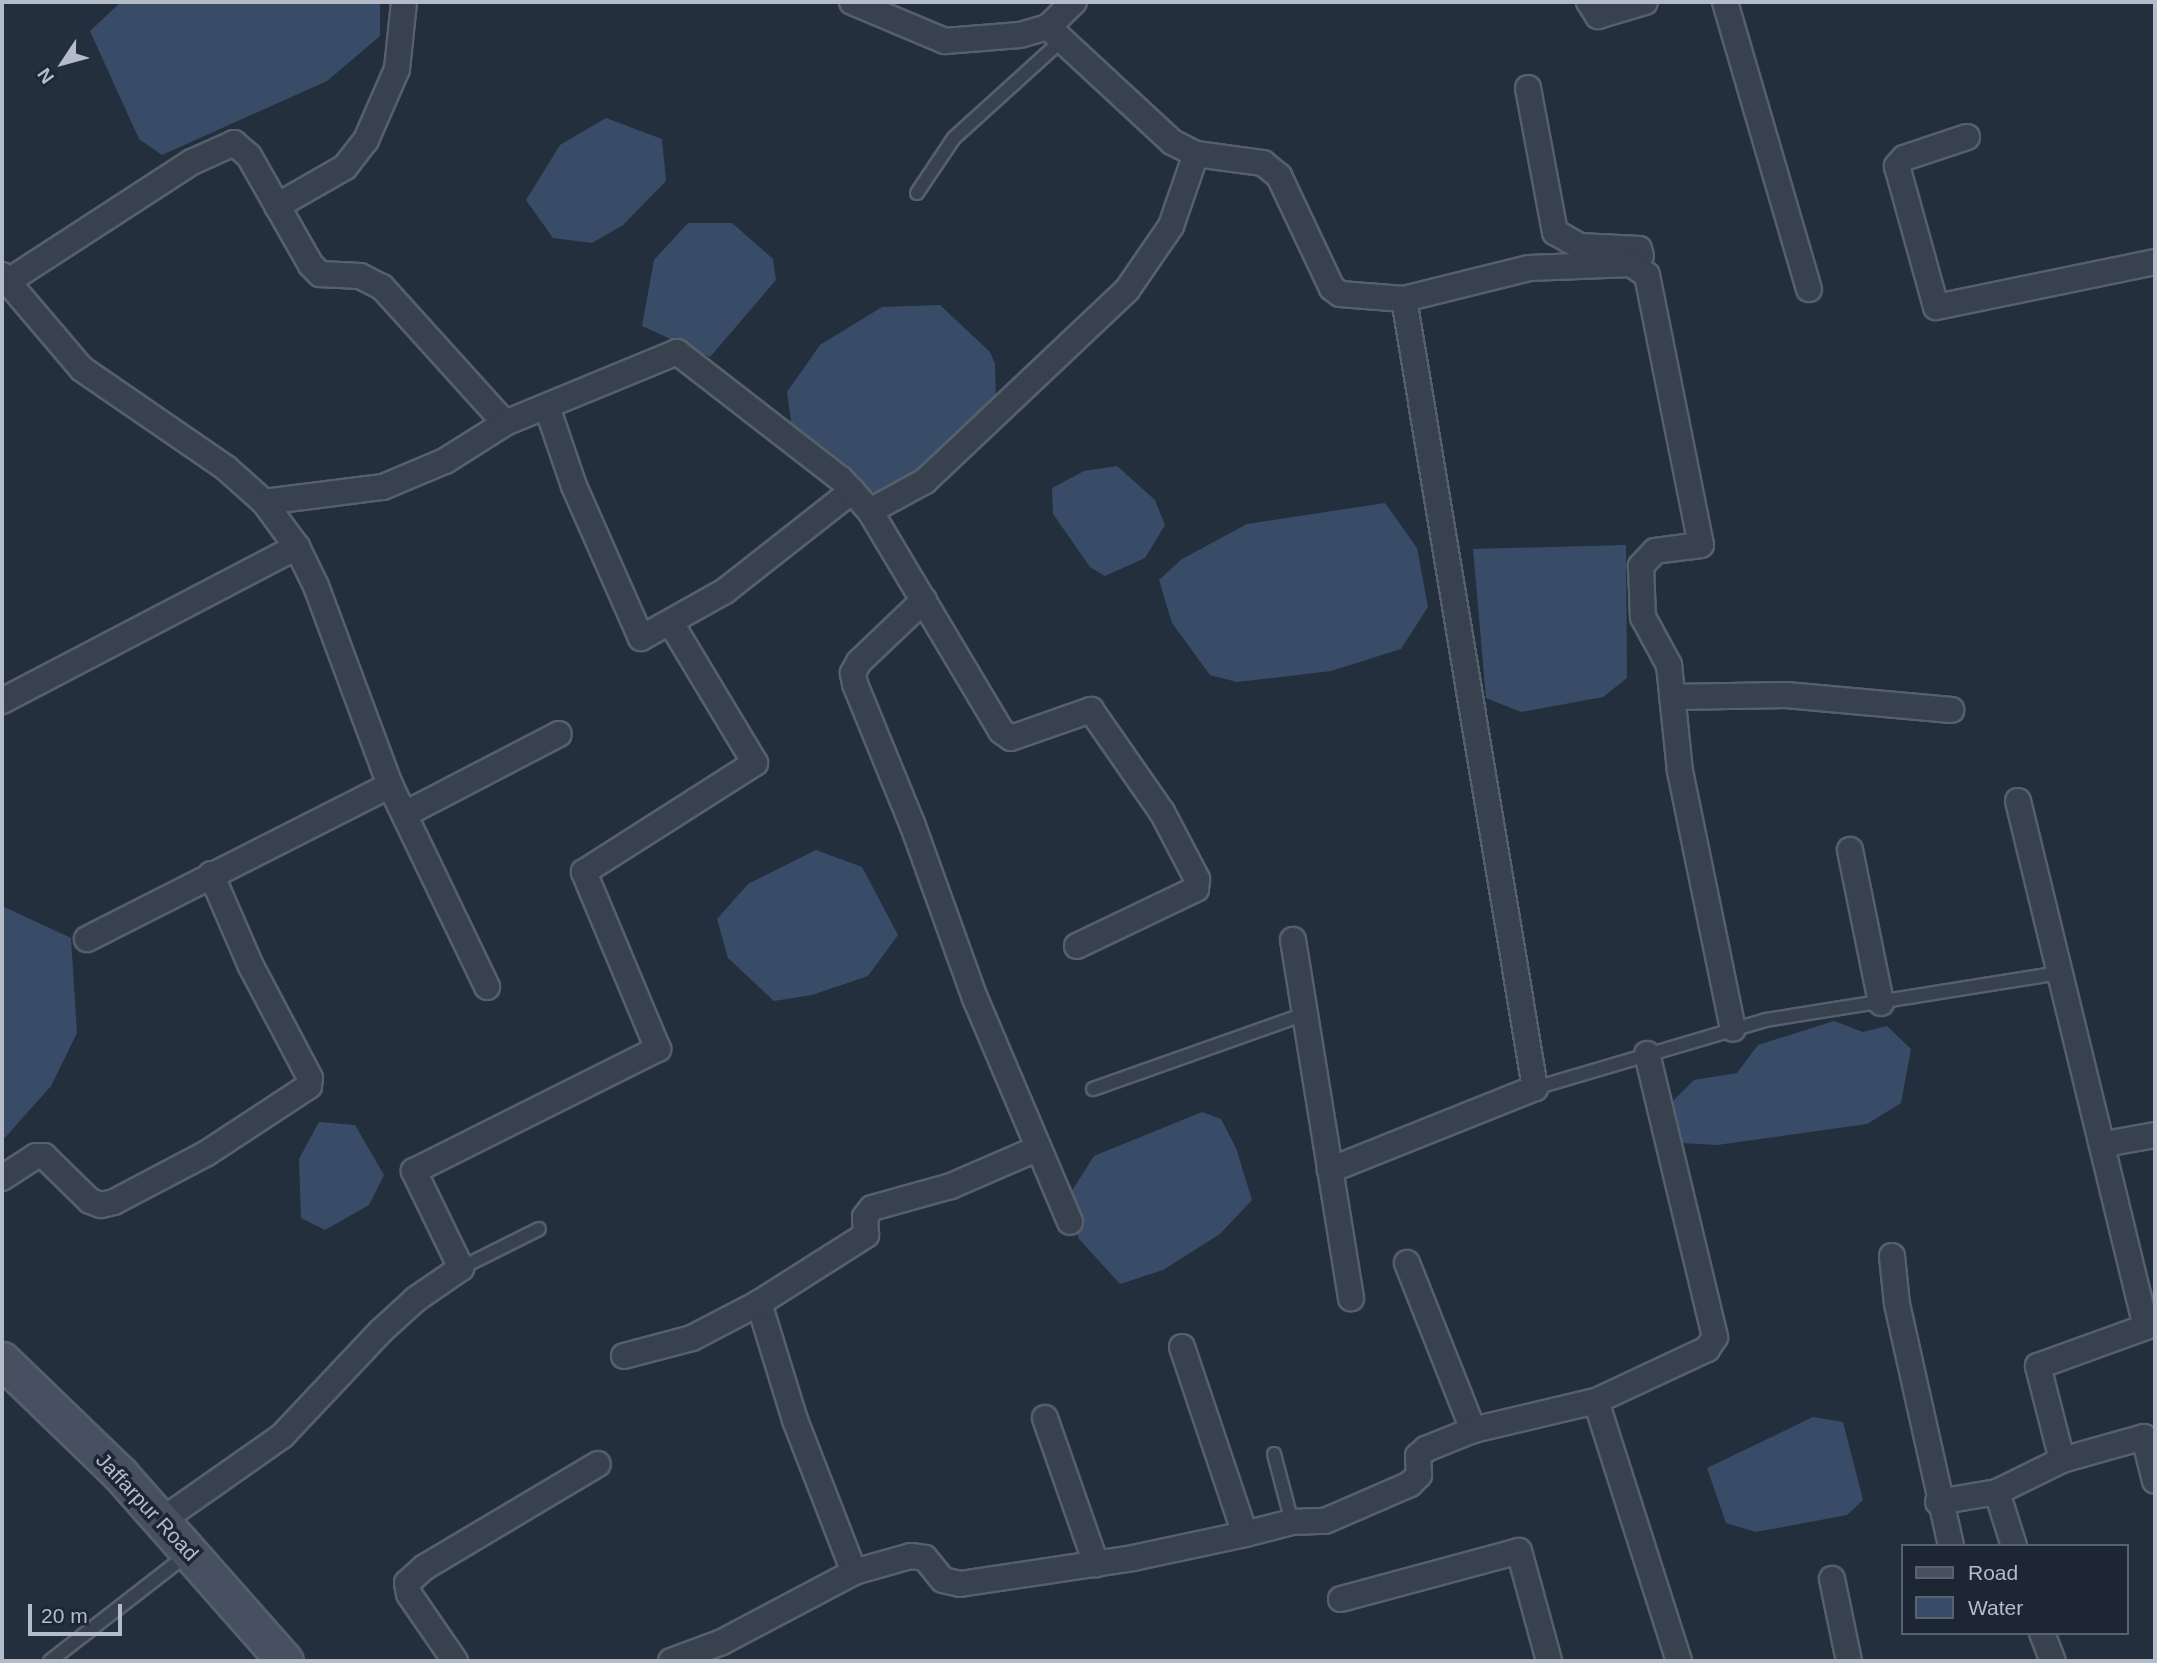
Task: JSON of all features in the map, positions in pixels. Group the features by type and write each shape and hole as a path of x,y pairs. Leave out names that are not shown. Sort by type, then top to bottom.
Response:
{"street":[{"path":"277,206 345,167 366,140 397,69 404,2"},
{"path":"852,2 945,41 1055,34 1172,142 1196,154 1244,158 1263,163 1279,176 1332,288 1340,294 1404,299 1530,268 1631,264 1647,275"},
{"path":"1055,34 1074,2"},
{"path":"1589,2 1598,16 1645,2"},
{"path":"1725,2 1809,289"},
{"path":"1528,88 1555,232 1579,246 1639,249 1647,275 1701,545 1655,551 1641,566 1643,617 1669,665 1680,771 1733,1029"},
{"path":"1966,137 1904,158 1898,166 1936,307 2155,262"},
{"path":"487,987 407,813 390,785 316,586 297,547 264,502 226,468 82,369 5,279 192,162 227,144 241,146 320,274 360,276 382,287 505,423"},
{"path":"870,511 925,481 1127,290 1171,226 1196,154"},
{"path":"1330,1170 1535,1088 1404,299"},
{"path":"264,502 383,487 445,461 505,423 677,352 852,491 870,511 1002,731 1011,738 1091,710 1162,812 1198,879 1192,892 1077,946"},
{"path":"547,407 574,486 637,632 647,637 773,557 852,491"},
{"path":"2,701 297,547"},
{"path":"925,600 853,673 1036,1149 1070,1222"},
{"path":"161,1521 282,1436 381,1331 415,1299 461,1268 414,1171 658,1049 584,872 755,763 671,622"},
{"path":"1672,697 1786,695 1951,710"},
{"path":"407,813 559,734"},
{"path":"87,939 390,785"},
{"path":"2018,800 2105,1144 2147,1327 2038,1366 2062,1460"},
{"path":"1850,850 1881,1003"},
{"path":"2,1178 36,1156 44,1156 90,1201 101,1205 114,1202 207,1153 309,1086 310,1078 250,964 211,874"},
{"path":"1293,940 1308,1013 1351,1298"},
{"path":"671,1661 722,1642 854,1572 920,1556 943,1580 960,1584 1096,1564 1292,1522 1325,1521 1410,1484 1419,1475 1421,1452 1473,1430 1596,1401 1715,1344 1647,1054"},
{"path":"2105,1144 2155,1135"},
{"path":"624,1356 692,1338 759,1303 866,1235 865,1217 872,1208 951,1186 1036,1149"},
{"path":"1892,1256 1897,1304 1938,1502 1950,1544"},
{"path":"1407,1263 1473,1430"},
{"path":"759,1303 795,1420 854,1572"},
{"path":"1181,1347 1245,1534"},
{"name":"Jaffarpur Road","path":"2,1360 120,1474 285,1661"},
{"path":"1596,1401 1679,1661"},
{"path":"1045,1418 1096,1564"},
{"path":"1938,1502 1997,1492 2062,1460 2144,1437 2155,1481"},
{"path":"455,1661 409,1594 407,1583 425,1567 598,1464"},
{"path":"1997,1492 2013,1544"},
{"path":"1341,1599 1519,1551 1549,1661"},
{"path":"1832,1579 1849,1661"},
{"path":"2043,1635 2053,1661"}],"lane":[{"path":"917,193 954,138 1055,34"},
{"path":"1535,1088 1733,1029 2061,973"},
{"path":"1093,1089 1308,1013"},
{"path":"461,1268 539,1229"},
{"path":"1274,1454 1292,1522"},
{"path":"50,1661 190,1552"}],"water":[{"path":"121,2 380,2 380,36 327,81 162,155 139,139 90,31"},
{"path":"606,118 662,139 666,181 623,225 592,243 553,238 526,200 560,145"},
{"path":"688,223 732,223 773,259 776,280 710,357 642,326 654,260"},
{"path":"940,305 990,352 995,364 996,400 895,491 866,492 793,435 787,392 820,345 882,307"},
{"path":"1117,466 1155,500 1165,525 1145,558 1105,576 1090,567 1053,514 1052,488 1084,471"},
{"path":"1385,503 1417,548 1428,607 1401,649 1331,671 1237,682 1210,675 1172,623 1159,580 1182,559 1247,524"},
{"path":"1626,545 1627,678 1603,697 1521,712 1486,698 1473,549"},
{"path":"816,850 862,867 898,935 868,976 812,995 774,1001 728,958 717,919 748,884"},
{"path":"2,906 71,938 77,1033 51,1086 2,1141"},
{"path":"1834,1021 1863,1032 1887,1026 1911,1049 1901,1103 1867,1124 1717,1145 1681,1143 1669,1105 1694,1080 1737,1073 1758,1045"},
{"path":"1202,1112 1221,1119 1236,1148 1252,1200 1220,1234 1163,1270 1120,1284 1079,1239 1068,1197 1094,1156"},
{"path":"319,1122 355,1125 384,1175 369,1205 325,1230 301,1218 299,1159"},
{"path":"1813,1417 1843,1422 1863,1500 1847,1515 1756,1532 1726,1523 1707,1468"}]}
